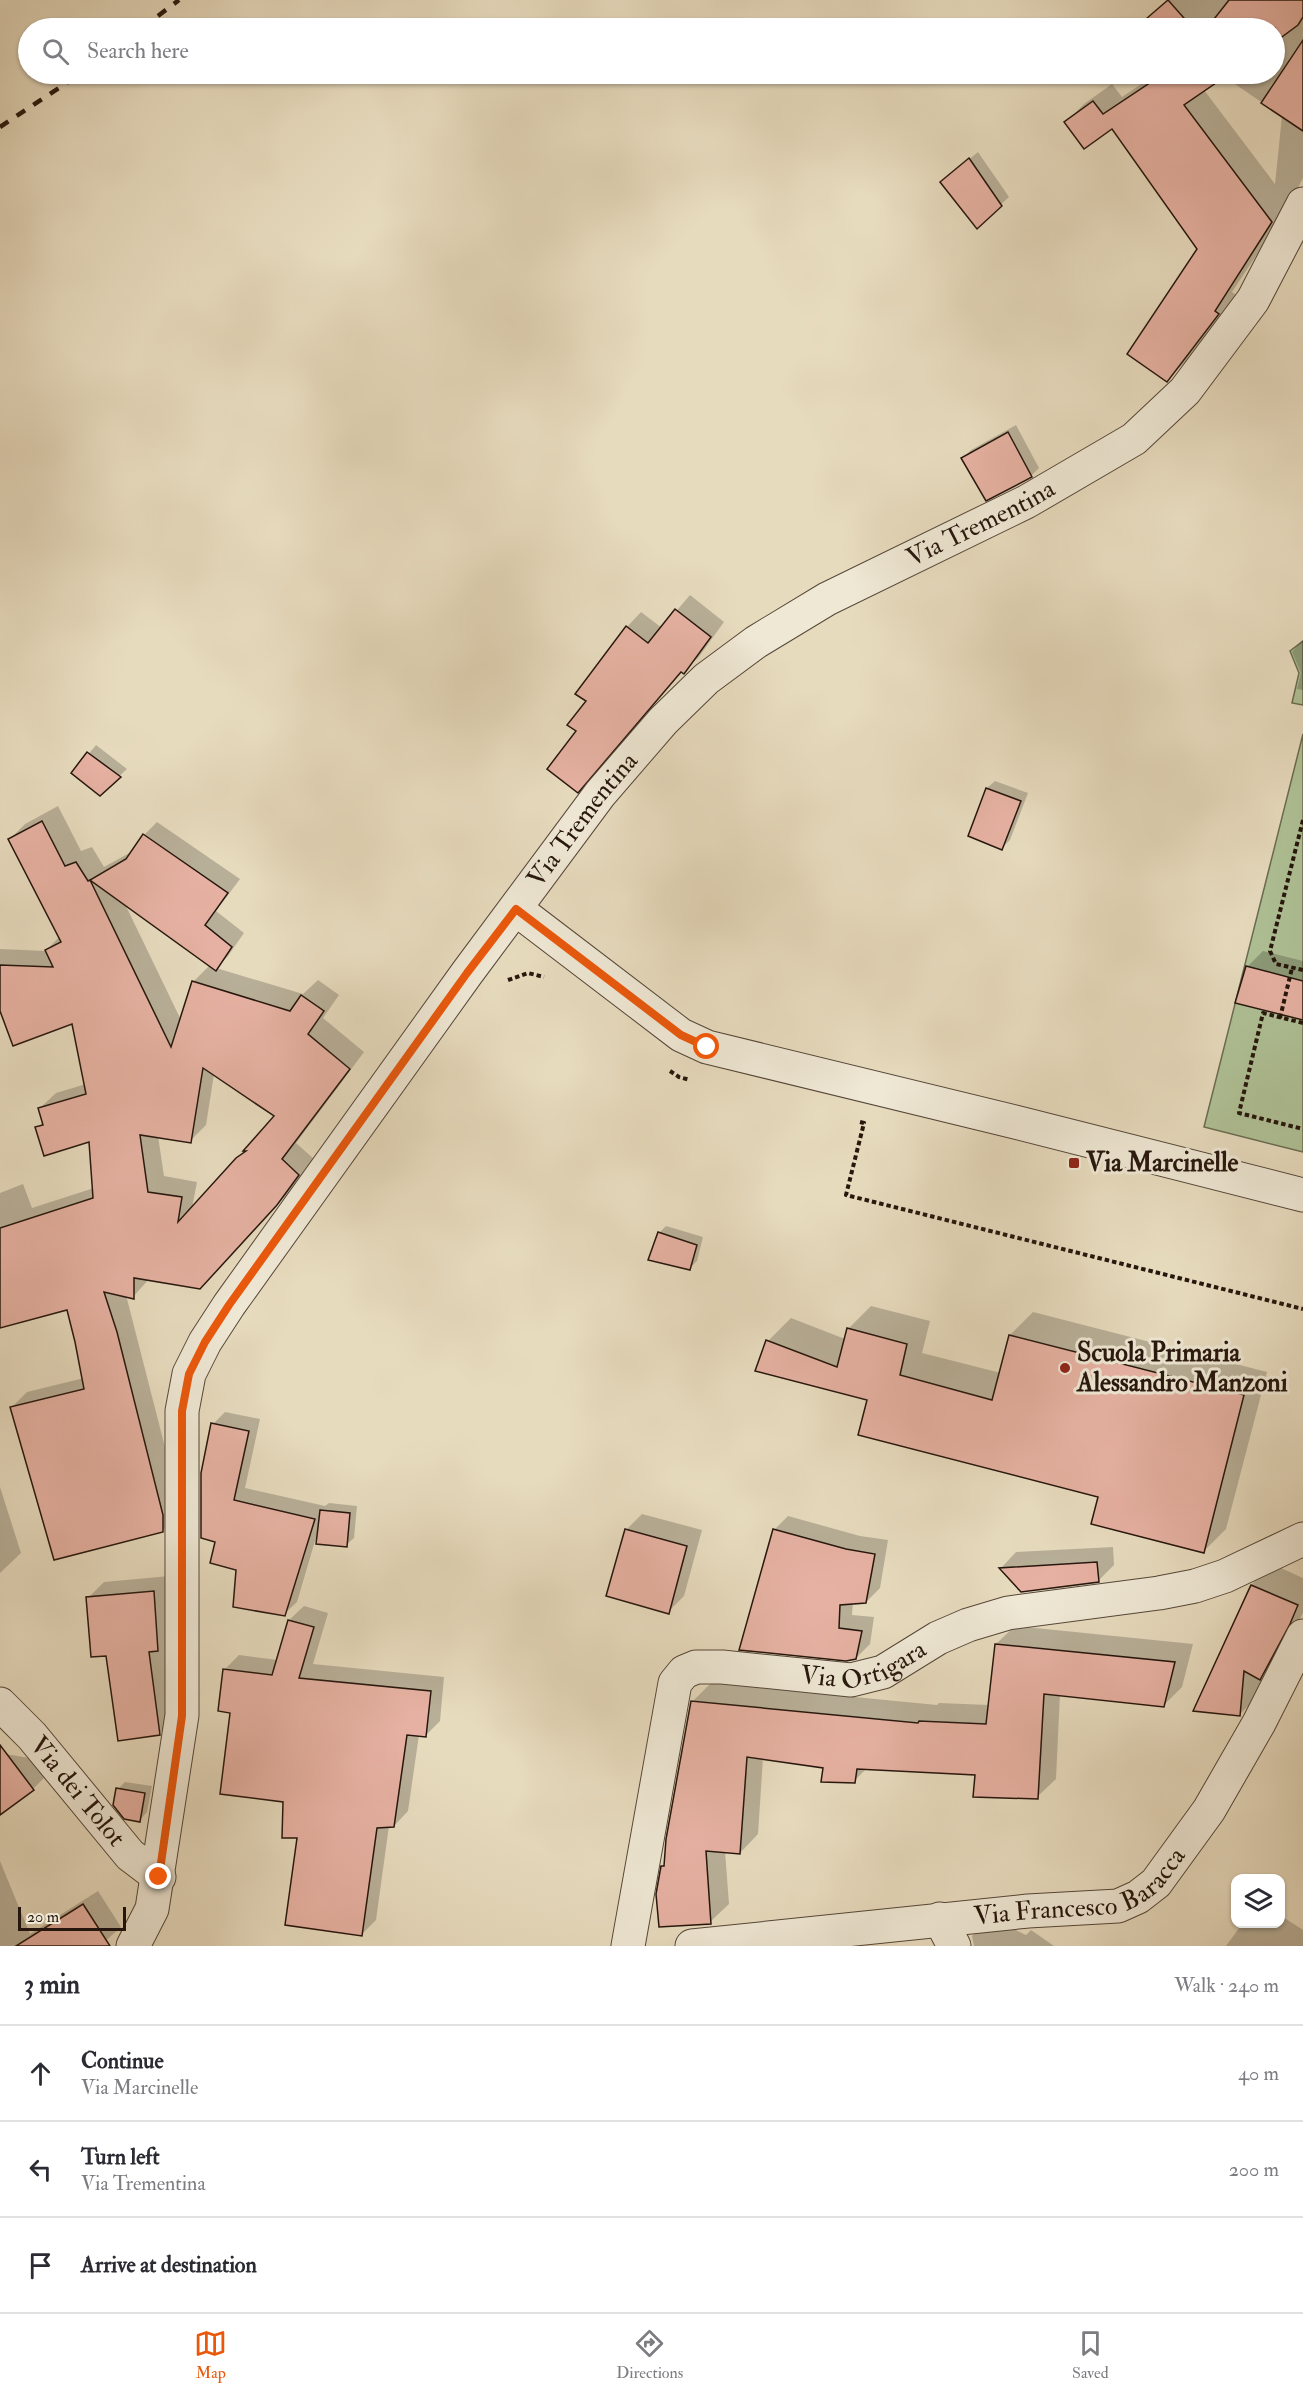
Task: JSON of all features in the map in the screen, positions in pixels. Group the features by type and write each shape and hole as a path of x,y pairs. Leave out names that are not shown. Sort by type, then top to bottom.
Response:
{"street":[{"name":"Via Trementina","path":"133,1946 152,1909 159,1877 182,1716 182,1411 189,1374 205,1342 229,1305 467,973 600,794 663,721 706,680 756,642 827,598 1026,501 1134,439 1185,391 1253,300 1303,204"},
{"path":"516,909 681,1035 707,1047 1303,1195"},
{"name":"Via Ortigara","path":"628,1946 675,1683 684,1672 696,1667 722,1667 851,1680 883,1672 938,1638 968,1625 1008,1613 1195,1586 1225,1576 1303,1539"},
{"name":"Via Francesco Baracca","path":"692,1946 947,1932 1028,1911 1118,1906 1138,1897 1156,1883 1209,1810 1259,1723 1303,1636"},
{"name":"Via dei Tolot","path":"0,1704 32,1736 130,1855 159,1877"}],"path":[{"path":"1303,821 1270,951 1276,964 1303,970"},
{"path":"1280,1018 1292,968"},
{"path":"467,973 494,991 510,979 528,973 545,977 553,984"},
{"path":"1303,1023 1263,1013 1239,1113 1303,1129"},
{"path":"669,1071 678,1077 702,1083"},
{"path":"852,1120 864,1123 846,1195 1303,1309"}],"green space":[{"path":"1303,641 1303,705 1292,703 1299,673 1290,651"},
{"path":"1303,734 1303,1152 1204,1127"}],"building":[{"path":"1168,0 1184,18 1147,18"},
{"path":"1229,0 1303,0 1303,17 1298,25 1285,35 1285,18 1215,18"},
{"path":"1303,40 1303,131 1261,103 1274,84 1285,84 1285,67"},
{"path":"1148,84 1214,84 1184,105 1272,222 1215,311 1219,314 1167,382 1127,354 1197,249 1112,129 1084,149 1064,122 1093,101 1103,114"},
{"path":"969,158 1002,206 977,229 940,182"},
{"path":"1008,432 1032,477 986,501 961,458"},
{"path":"675,609 711,637 684,674 681,672 578,793 547,769 576,731 567,725 586,701 575,694 626,626 648,643"},
{"path":"87,752 121,777 100,796 71,773"},
{"path":"986,788 1021,801 1002,850 968,836"},
{"path":"42,821 65,866 76,862 88,881 90,880 171,1047 192,981 290,1011 301,995 324,1011 308,1034 350,1069 282,1159 299,1175 277,1205 200,1289 134,1278 134,1299 104,1292 117,1332 163,1515 163,1532 54,1560 10,1407 84,1389 67,1310 0,1328 0,1228 93,1198 89,1142 44,1156 35,1127 43,1125 38,1108 86,1094 72,1024 13,1046 0,1011 0,965 53,967 45,950 61,942 8,839","holes":["203,1068 274,1116 243,1151 246,1151 236,1158 178,1222 182,1197 148,1192 140,1135 191,1143"]},
{"path":"143,834 228,893 205,925 232,947 216,971 90,880 126,859"},
{"path":"1246,966 1303,981 1303,1020 1235,1003"},
{"path":"658,1232 697,1245 690,1270 648,1260"},
{"path":"847,1328 907,1344 900,1375 992,1400 1009,1335 1244,1395 1204,1553 1091,1524 1098,1497 858,1435 867,1400 755,1371 766,1340 837,1367"},
{"path":"211,1423 249,1431 234,1500 315,1519 285,1616 233,1607 236,1570 210,1563 215,1542 201,1538 201,1473"},
{"path":"320,1510 350,1513 347,1547 316,1544"},
{"path":"625,1529 687,1546 669,1614 606,1596"},
{"path":"773,1529 846,1549 875,1554 866,1603 840,1605 839,1628 862,1631 856,1659 846,1661 739,1650"},
{"path":"1097,1562 1099,1582 1021,1592 999,1568"},
{"path":"1251,1585 1298,1605 1290,1624 1260,1680 1244,1671 1240,1716 1193,1711"},
{"path":"154,1591 158,1651 149,1652 160,1735 118,1741 106,1656 91,1657 86,1597"},
{"path":"288,1620 314,1627 299,1678 431,1691 426,1737 407,1735 394,1827 377,1828 362,1936 285,1925 297,1838 282,1838 283,1802 220,1794 230,1713 218,1711 223,1669 272,1675"},
{"path":"995,1644 1175,1662 1164,1707 1044,1694 1038,1799 973,1797 975,1775 857,1769 855,1783 821,1782 823,1768 747,1757 740,1854 706,1851 711,1924 659,1927 656,1894 661,1866 664,1866 666,1839 691,1701 918,1723 919,1721 986,1724"},
{"path":"0,1745 34,1790 0,1815"},
{"path":"116,1788 145,1793 140,1822 124,1819 113,1805"},
{"path":"83,1904 110,1946 16,1946 72,1911"}],"railway":[{"path":"155,18 179,0"},
{"path":"0,127 65,84"}],"place":[{"name":"Via Marcinelle","path":"1074,1163"},
{"name":"Scuola Primaria Alessandro Manzoni","path":"1065,1368"}],"route":[{"path":"159,1877 182,1716 182,1411 189,1374 205,1342 229,1305 467,973 516,909 681,1035 707,1047"}]}
